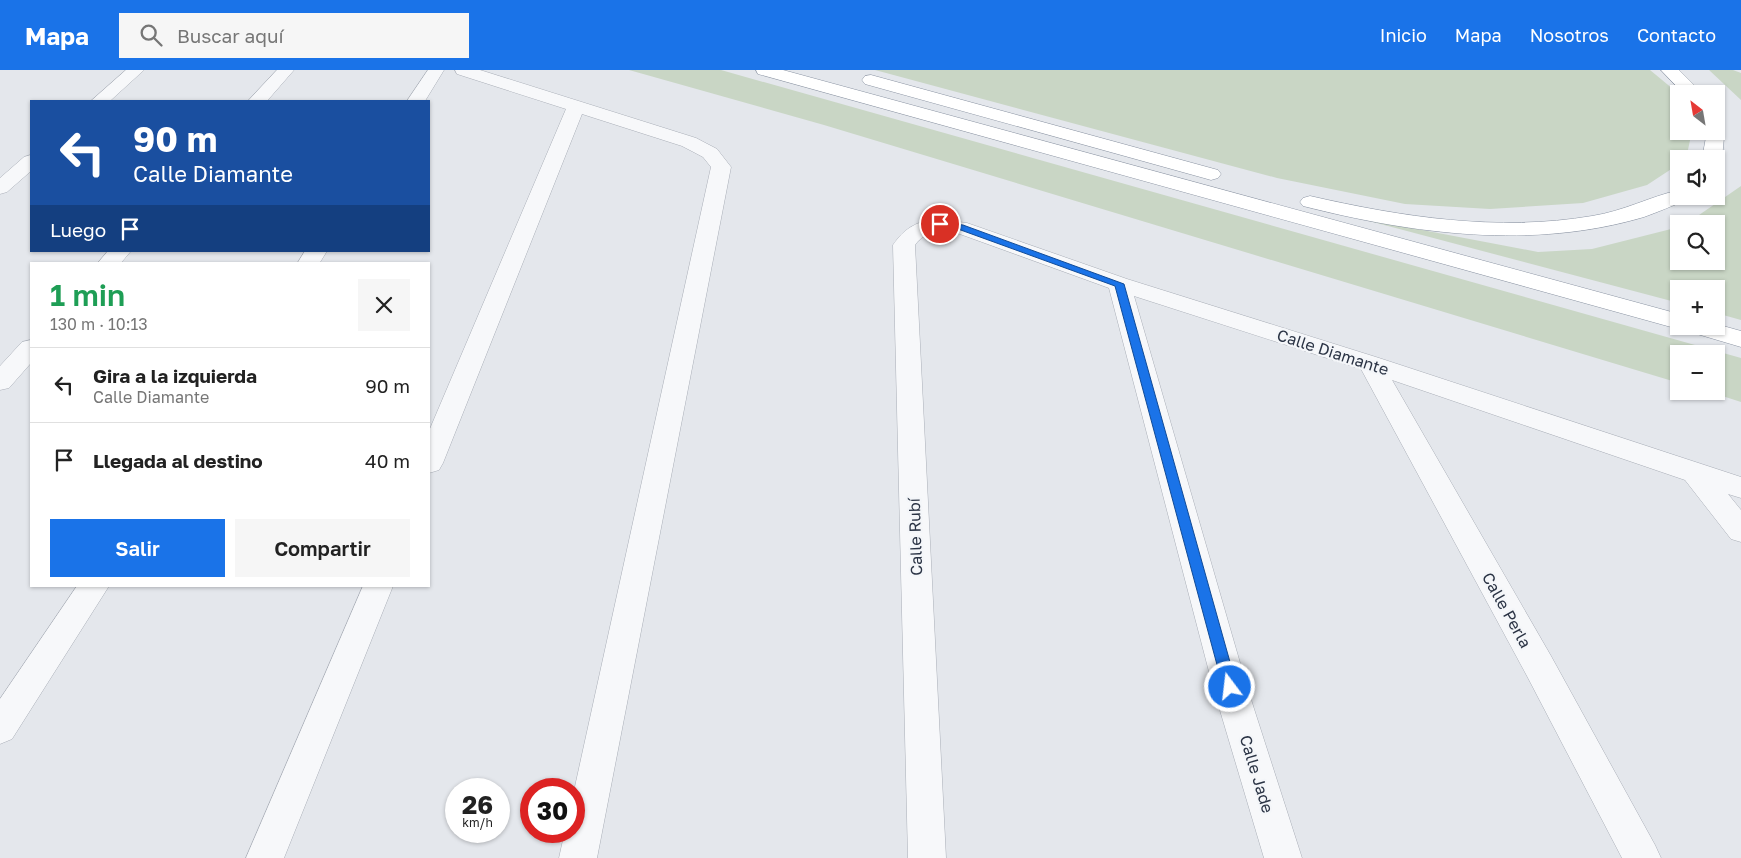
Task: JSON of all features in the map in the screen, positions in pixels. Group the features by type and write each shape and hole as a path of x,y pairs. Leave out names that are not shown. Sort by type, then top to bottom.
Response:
{"highway":[{"path":"764,70 1670,320"},
{"path":"833,70 1046,127 1312,203 1398,220 1486,228 1567,226 1634,214 1670,200"},
{"path":"1669,70 1685,85"},
{"path":"1725,334 1741,339"}],"street":[{"path":"101,100 136,70"},
{"path":"258,100 286,70"},
{"path":"417,100 436,70"},
{"path":"462,70 689,142 710,153 721,167 578,858"},
{"path":"430,461 576,106"},
{"path":"0,188 30,162"},
{"name":"Calle Diamante","path":"924,226 940,224 960,227 1120,284 1370,364 1741,488"},
{"name":"Calle Rubí","path":"924,226 911,234 904,245 927,858"},
{"path":"110,262 119,252"},
{"name":"Calle Jade","path":"1120,284 1230,687 1283,858"},
{"path":"0,382 30,349"},
{"name":"Calle Perla","path":"1370,364 1539,666 1642,858"},
{"path":"1695,473 1741,531"},
{"path":"0,728 93,587"},
{"path":"265,858 378,587"}],"green space":[{"path":"629,70 721,70 1695,345 1670,345 1670,380 824,125"},
{"path":"875,70 1650,70 1670,87 1670,140 1690,140 1688,150 1670,150 1670,170 1647,185 1583,203 1490,209 1405,204 1277,178"},
{"path":"1709,70 1733,70 1741,73 1741,100"},
{"path":"1741,186 1741,320 1725,316 1725,280 1670,280 1670,301 1354,217 1538,252 1592,249 1670,229 1670,270 1725,270 1725,215 1699,215 1714,205 1725,205 1725,197"},
{"path":"1725,353 1741,358 1741,402 1725,397"}],"route":[{"path":"940,224 960,227 1120,284 1230,687"}]}
